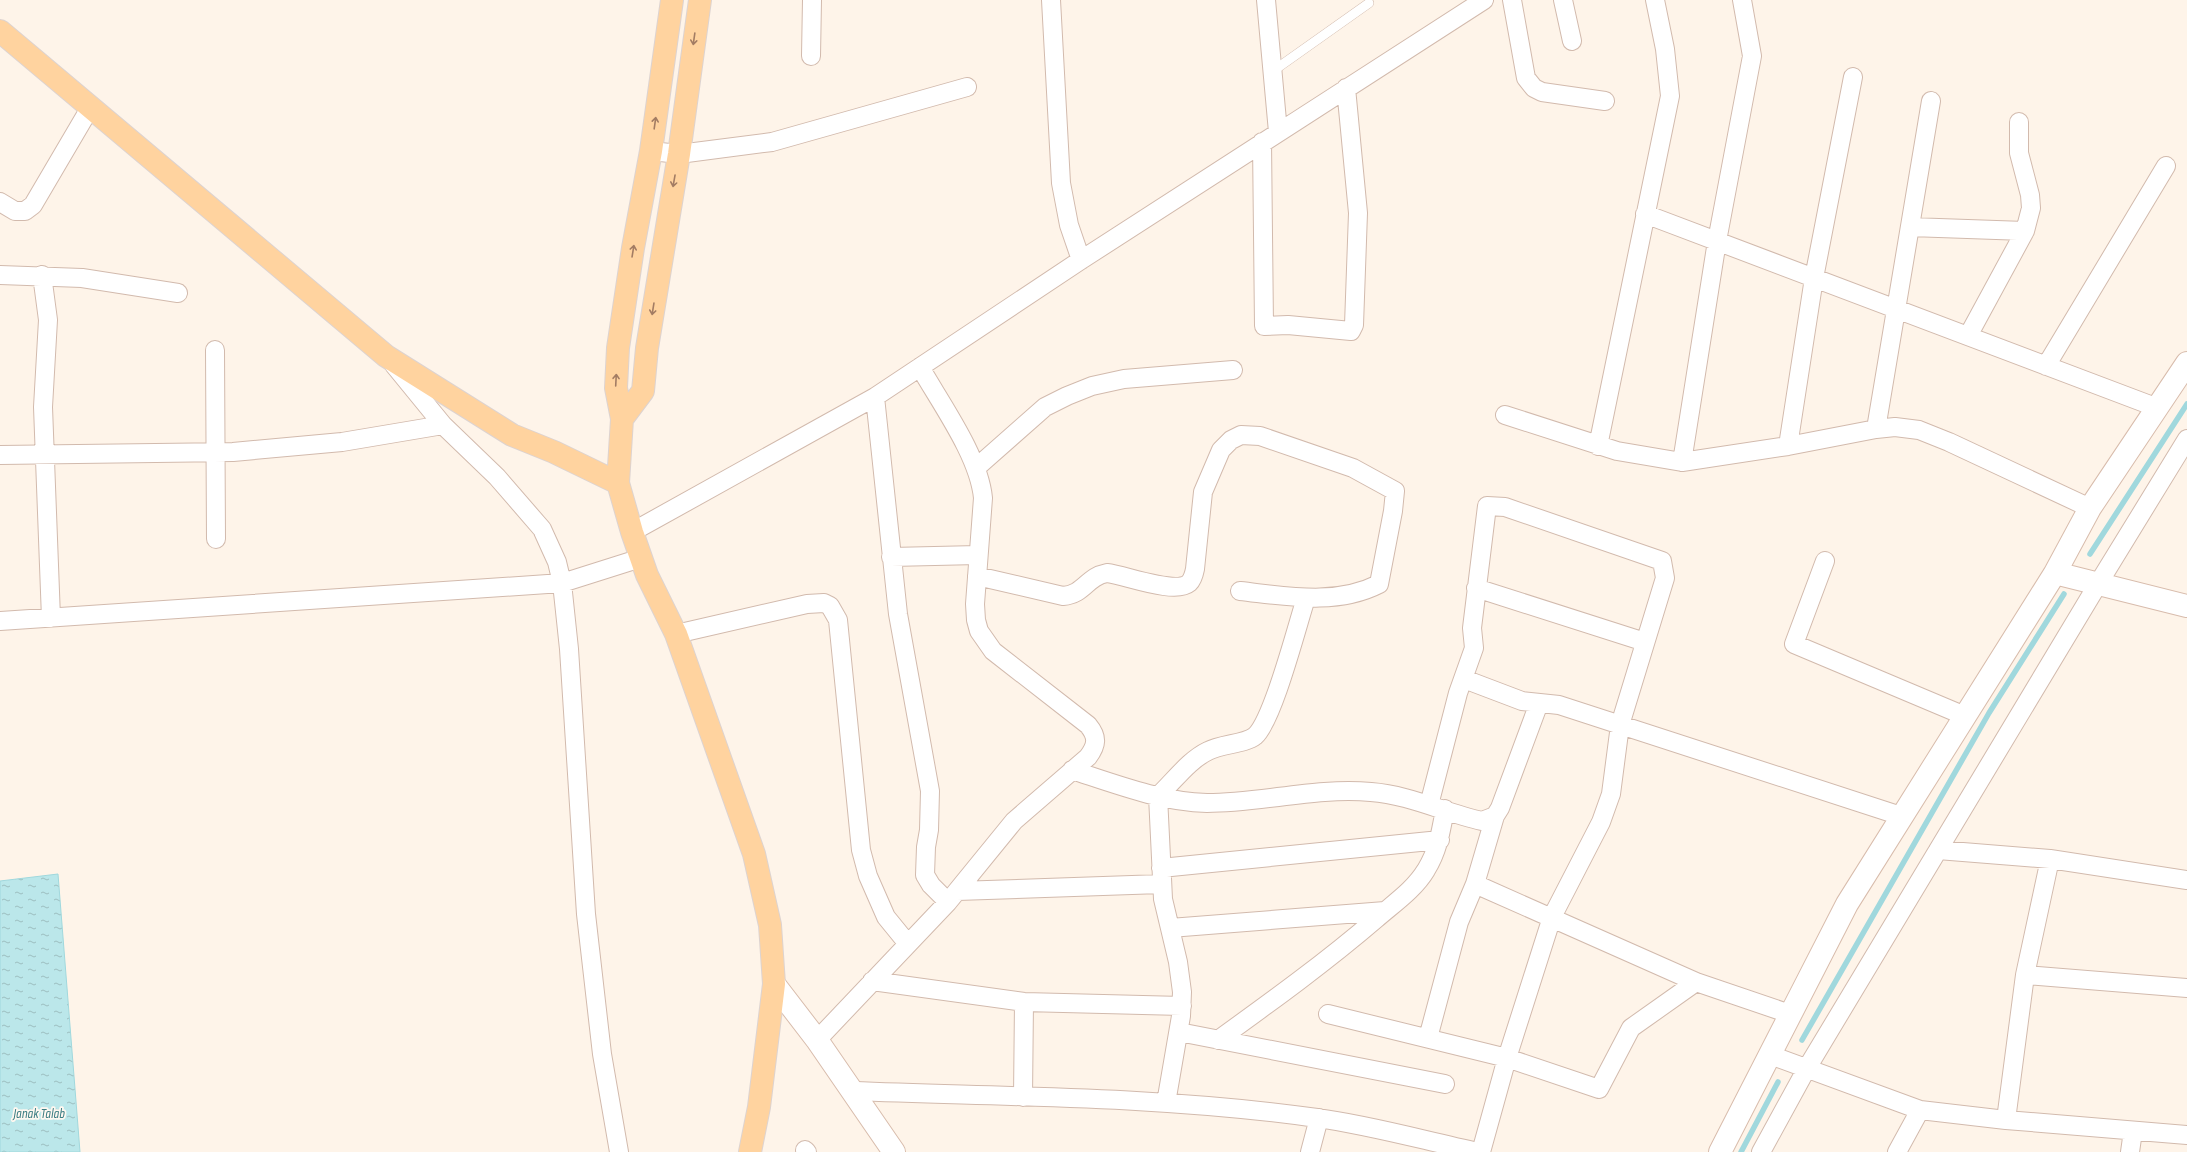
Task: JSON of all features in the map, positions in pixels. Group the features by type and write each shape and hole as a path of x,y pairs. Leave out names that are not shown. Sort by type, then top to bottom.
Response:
{"main road":[{"path":"672,0 651,151 633,248 618,348 616,388 622,419 618,484 641,558 676,634 754,854 770,925 774,984 759,1107 750,1152"},
{"path":"622,419 643,392 648,341 679,154 700,0"},
{"path":"0,31 386,356 512,435 554,452 618,484"},
{"path":"1720,1152 1847,904 1901,816 2056,573 2090,508 2187,363"},
{"path":"2056,573 2187,606"},
{"path":"774,984 817,1040 894,1152"}],"street":[{"path":"811,56 812,0"},
{"path":"1051,0 1061,182 1069,225 1081,260"},
{"path":"1266,0 1278,132"},
{"path":"632,532 875,397 1081,260 1346,88 1463,5 1484,0"},
{"path":"1512,0 1526,78 1534,88 1542,92 1605,100"},
{"path":"1563,0 1572,41"},
{"path":"1598,446 1670,96 1665,49 1655,0"},
{"path":"1682,462 1717,241 1752,56 1742,0"},
{"path":"1788,446 1814,278 1854,77"},
{"path":"651,151 679,154 772,142 967,87"},
{"path":"1262,142 1265,242 1264,326 1288,325 1351,331 1354,325 1358,213 1346,88"},
{"path":"1876,429 1895,308 1932,102"},
{"path":"0,202 14,210 25,211 33,205 90,108"},
{"path":"1968,336 2025,231 2031,208 2019,153 2019,122"},
{"path":"2046,366 2166,166"},
{"path":"1645,214 2158,408"},
{"path":"1910,227 2025,231"},
{"path":"0,275 42,275 82,278 178,293"},
{"path":"42,275 48,320 44,393 44,454 51,618"},
{"path":"215,350 216,539"},
{"path":"386,356 443,425 497,477 542,529 557,562 562,583 570,648 586,914 602,1054 619,1152"},
{"path":"817,1040 952,896 1014,821 1088,757 1094,749 1096,740 1095,733 1088,725 993,652 984,640 976,620 976,576 983,498 982,484 976,467 920,367"},
{"path":"976,467 1045,407 1092,386 1124,379 1233,370"},
{"path":"875,397 898,614 930,791 929,830 926,847 925,875 931,885 952,896 1161,876 1440,840"},
{"path":"1505,416 1617,452 1682,462 1788,446 1876,429 1895,427 1919,430 1949,442 2090,508"},
{"path":"0,455 215,453 342,442 443,425"},
{"path":"976,576 1063,596 1073,595 1082,590 1098,574 1107,573 1169,587 1180,587 1188,584 1192,579 1195,569 1203,492 1221,450 1231,440 1241,435 1260,436 1353,468 1395,491 1393,511 1379,584 1368,590 1346,596 1306,598 1240,591"},
{"path":"1761,1152 1807,1068 2098,584 2187,440"},
{"path":"1218,1040 1316,968 1406,894 1425,872 1433,858 1440,840 1437,807 1458,693 1474,648 1472,628 1486,506 1505,507 1662,561 1665,578 1620,725 1611,794 1601,822 1552,917 1507,1058 1482,1152"},
{"path":"891,557 978,554"},
{"path":"0,621 562,583 641,558"},
{"path":"1825,562 1794,644 1965,716"},
{"path":"1476,588 1645,642"},
{"path":"1166,1103 1179,1032 1182,1006 1178,962 1170,928 1161,876 1158,796 1194,760 1209,750 1254,737 1261,729 1270,710 1306,598"},
{"path":"676,634 807,604 824,603 830,606 838,620 862,850 868,876 886,917 908,944"},
{"path":"1464,679 1522,701 1559,705 1901,816"},
{"path":"1428,1038 1459,922 1475,884 1495,816 1500,808 1539,703"},
{"path":"1072,770 1158,796 1189,802 1226,802 1321,791 1353,791 1402,797 1482,821 1495,816"},
{"path":"1938,850 2050,860 2187,880"},
{"path":"2006,1120 2025,975 2050,860"},
{"path":"1475,884 1696,982 1790,1014"},
{"path":"1170,928 1385,911"},
{"path":"2025,975 2187,988"},
{"path":"872,981 1024,1002 1182,1006"},
{"path":"1328,1014 1507,1058 1599,1088 1631,1028 1696,982"},
{"path":"1023,1097 1024,1002"},
{"path":"1179,1032 1445,1084"},
{"path":"1770,1055 1920,1110 2006,1120 2187,1135"},
{"path":"853,1092 1166,1103 1319,1118 1420,1146 1478,1152"},
{"path":"1897,1152 1920,1110"},
{"path":"1310,1152 1319,1118"},
{"path":"2130,1152 2133,1130"}],"lane":[{"path":"1273,71 1369,3"}],"water":[{"name":"Janak Talab","path":"58,874 80,1152 0,1152 0,881"}],"waterway":[{"path":"2090,554 2187,404"},
{"path":"1802,1040 1989,713 2064,594"},
{"path":"1741,1152 1778,1082"}]}
